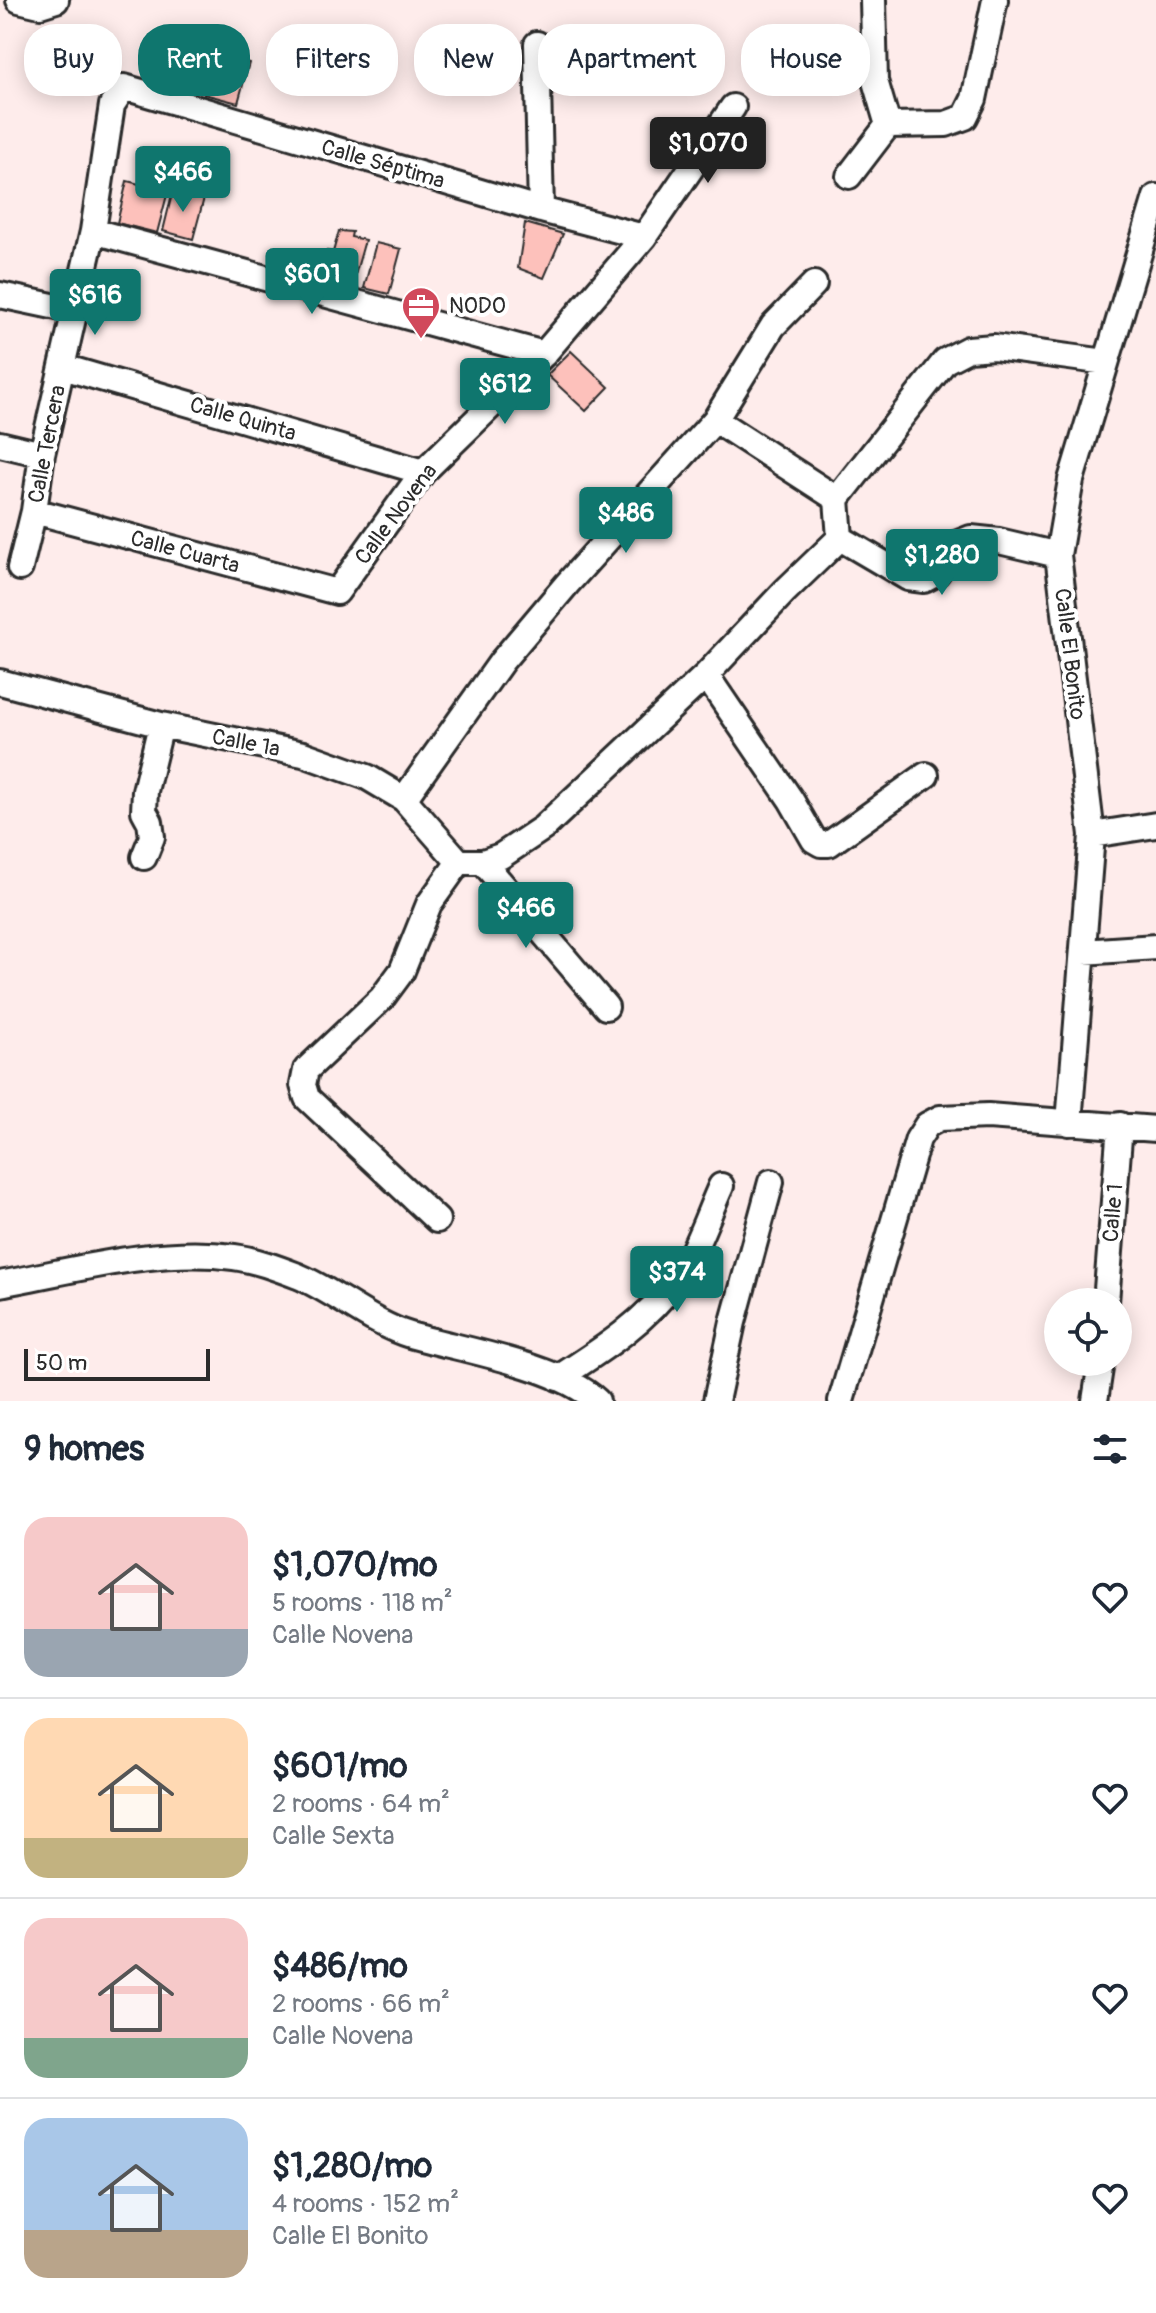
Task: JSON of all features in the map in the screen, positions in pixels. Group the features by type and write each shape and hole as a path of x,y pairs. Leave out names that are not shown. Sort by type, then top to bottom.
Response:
{"street":[{"path":"19,0 40,5 56,0"},
{"path":"873,0 875,81 888,125"},
{"path":"888,125 946,124 965,117 974,99 995,0"},
{"path":"537,44 541,210"},
{"name":"Calle Séptima","path":"124,87 541,210 644,237"},
{"name":"Calle Tercera","path":"20,568 34,511 42,454 93,231 112,105 124,87"},
{"name":"Calle Novena","path":"337,592 423,472 544,354 644,237 733,107"},
{"path":"849,176 888,125"},
{"name":"Calle El Bonito","path":"1069,1123 1092,835 1058,555 1071,480 1156,197"},
{"path":"93,231 544,354"},
{"path":"404,799 502,661 715,420 773,326 814,284"},
{"path":"0,295 76,311"},
{"path":"840,538 837,499 945,361 968,349 994,347 1106,362"},
{"name":"Calle Quinta","path":"63,367 423,472"},
{"path":"715,420 837,499"},
{"path":"0,444 42,454"},
{"name":"Calle Cuarta","path":"34,511 337,592"},
{"path":"840,538 908,578 924,580 937,573 956,544 971,538 999,541 1058,555"},
{"path":"437,1220 307,1098 303,1085 306,1070 382,998 402,971 429,904 471,862 501,856 543,828 706,675 840,538"},
{"path":"706,675 791,800 814,840 821,844 829,844 926,775"},
{"name":"Calle 1a","path":"0,682 161,725 303,754 367,777 404,799 471,862 606,1007"},
{"path":"144,857 152,837 150,822 144,811 145,791 161,725"},
{"path":"1092,835 1156,825"},
{"path":"1083,952 1156,947"},
{"path":"841,1401 918,1139 927,1125 940,1118 988,1116 1156,1129"},
{"name":"Calle 1","path":"1107,1288 1120,1125"},
{"path":"716,1401 733,1322 771,1182"},
{"path":"558,1378 618,1337 675,1280 695,1245 721,1186"},
{"path":"0,1284 169,1255 233,1257 265,1263 324,1287 397,1331 558,1378 588,1399"},
{"path":"1095,1401 1099,1376"}],"building":[{"path":"212,96 240,96 238,103"},
{"path":"127,181 168,191 157,233 117,223"},
{"path":"173,190 204,198 193,239 163,231"},
{"path":"525,223 563,234 544,278 518,268"},
{"path":"339,231 352,232 351,237 365,240 354,279 321,269 327,251 333,252"},
{"path":"376,243 401,249 389,294 364,288"},
{"path":"571,351 609,387 586,411 547,375"}],"place":[{"name":"NODO","path":"421,340"}]}
